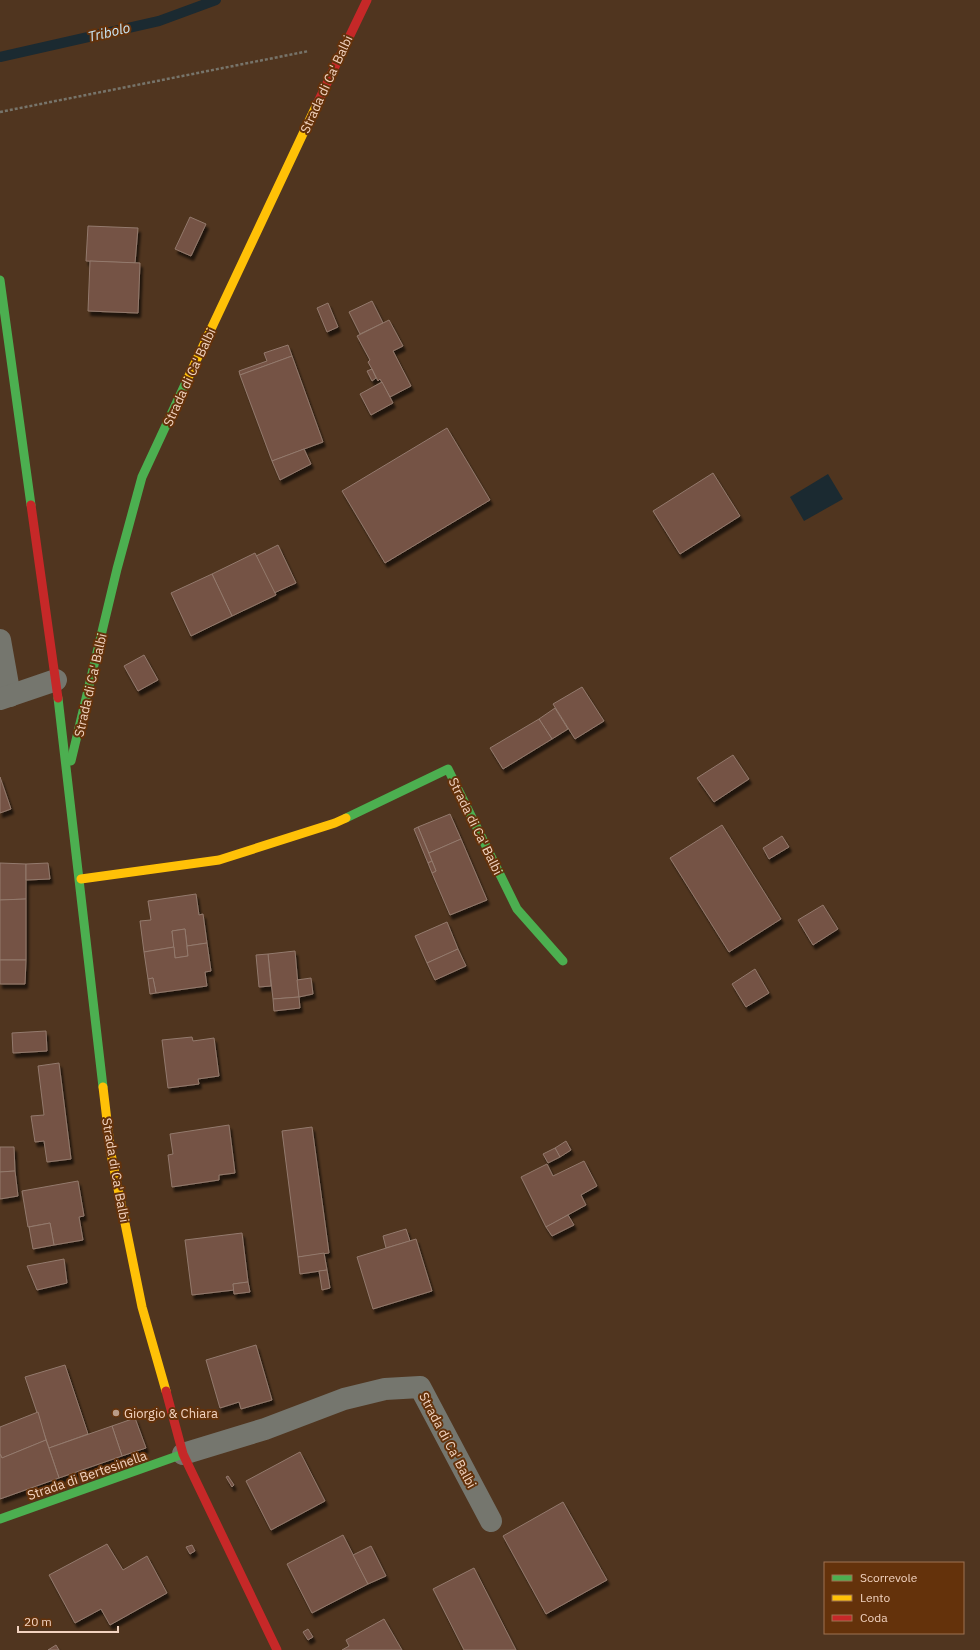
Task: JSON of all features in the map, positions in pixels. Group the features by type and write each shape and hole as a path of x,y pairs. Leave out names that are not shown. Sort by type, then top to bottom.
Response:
{"street":[{"name":"Strada di Ca' Balbi","path":"68,776 117,569 142,477 367,0"},
{"name":"Strada di Ca' Balbi","path":"0,280 56,680 81,879 112,1154 142,1307 183,1454 277,1650"},
{"path":"0,640 5,698 56,680"},
{"name":"Strada di Ca' Balbi","path":"81,879 219,860 335,823 448,769 517,909 563,961"},
{"name":"Strada di Ca' Balbi","path":"183,1454 265,1429 344,1399 385,1389 420,1387 491,1521"},
{"name":"Strada di Bertesinella","path":"0,1519 183,1454"}],"path":[{"path":"0,112 345,44"}],"shaded area":[{"path":"828,474 843,499 804,521 790,497"}],"building":[{"path":"190,217 206,224 191,256 175,249"},
{"path":"88,226 138,228 135,263 86,261"},
{"path":"90,261 140,263 138,313 88,311"},
{"path":"372,301 383,323 360,334 349,312"},
{"path":"328,303 338,327 327,332 317,308"},
{"path":"389,320 403,346 393,351 411,386 390,397 380,379 378,381 368,362 370,360 357,336"},
{"path":"288,345 292,356 240,375 239,371 267,361 264,353"},
{"path":"292,356 323,442 272,461 240,375"},
{"path":"372,369 376,378 372,381 367,371"},
{"path":"382,382 393,403 371,415 360,394"},
{"path":"447,428 490,500 385,563 342,491"},
{"path":"304,449 311,464 280,480 272,461"},
{"path":"713,473 740,516 680,554 653,511"},
{"path":"278,545 296,583 274,593 256,556"},
{"path":"255,553 276,595 232,616 212,574"},
{"path":"212,574 232,616 191,636 171,593"},
{"path":"144,655 158,680 138,691 124,666"},
{"path":"582,687 604,721 575,739 553,704"},
{"path":"555,708 568,729 552,739 539,719"},
{"path":"539,719 552,739 503,769 490,748"},
{"path":"733,755 749,779 714,802 697,778"},
{"path":"0,777 11,809 0,813"},
{"path":"450,814 461,839 429,853 418,827"},
{"path":"722,825 781,919 729,952 670,858"},
{"path":"418,827 432,861 428,863 414,829"},
{"path":"782,836 789,847 769,859 763,848"},
{"path":"461,839 487,900 450,915 432,873 436,871 429,853"},
{"path":"432,861 436,871 432,873 428,863"},
{"path":"0,863 26,864 26,899 0,900"},
{"path":"48,863 50,879 26,880 26,864"},
{"path":"196,894 199,915 203,914 207,943 187,946 185,929 172,931 174,947 144,952 140,921 151,920 148,901"},
{"path":"26,899 26,960 0,960 0,900"},
{"path":"823,905 838,929 813,945 798,920"},
{"path":"447,922 458,949 427,963 415,936"},
{"path":"185,929 188,956 175,958 172,931"},
{"path":"207,943 211,971 205,972 207,986 156,993 153,978 148,979 144,952 174,947 175,958 188,956 187,946"},
{"path":"458,949 466,966 435,980 427,963"},
{"path":"295,951 299,997 273,999 268,954"},
{"path":"268,954 271,986 259,987 256,955"},
{"path":"0,960 26,960 25,984 0,984"},
{"path":"755,969 769,993 746,1007 732,984"},
{"path":"153,978 156,993 150,994 148,979"},
{"path":"311,978 313,994 299,997 297,980"},
{"path":"299,997 300,1008 274,1011 273,999"},
{"path":"46,1031 47,1051 13,1053 12,1033"},
{"path":"192,1037 193,1041 214,1038 219,1076 198,1079 199,1084 168,1088 162,1040"},
{"path":"59,1063 71,1159 47,1162 44,1141 35,1142 31,1116 44,1115 38,1066"},
{"path":"229,1125 235,1173 219,1175 219,1180 172,1187 168,1155 173,1154 170,1134"},
{"path":"312,1127 329,1253 298,1257 282,1131"},
{"path":"566,1141 571,1150 560,1157 555,1148"},
{"path":"0,1147 14,1147 15,1171 0,1172"},
{"path":"555,1148 560,1157 548,1163 543,1154"},
{"path":"584,1161 597,1186 581,1195 586,1205 546,1227 521,1177 547,1164 553,1176"},
{"path":"15,1171 18,1196 0,1199 0,1172"},
{"path":"78,1181 84,1216 79,1217 83,1240 54,1245 50,1223 28,1227 22,1191"},
{"path":"568,1215 574,1225 552,1236 546,1227"},
{"path":"50,1223 54,1245 33,1249 29,1227"},
{"path":"406,1229 410,1241 386,1248 383,1236"},
{"path":"242,1233 248,1282 233,1284 234,1290 192,1295 185,1240"},
{"path":"416,1239 432,1291 373,1309 357,1257"},
{"path":"324,1253 327,1270 300,1274 298,1257"},
{"path":"64,1259 67,1283 37,1290 27,1266"},
{"path":"327,1270 330,1288 322,1290 319,1271"},
{"path":"248,1282 250,1292 234,1294 233,1284"},
{"path":"256,1345 272,1400 241,1409 239,1402 220,1408 206,1360"},
{"path":"65,1365 88,1434 49,1448 25,1377"},
{"path":"38,1412 46,1440 2,1458 0,1454 0,1427"},
{"path":"135,1418 146,1448 122,1456 112,1426"},
{"path":"112,1426 122,1456 59,1478 49,1448"},
{"path":"46,1440 59,1478 0,1499 0,1454 2,1458"},
{"path":"300,1452 325,1501 271,1530 246,1481"},
{"path":"228,1476 234,1485 232,1487 226,1477"},
{"path":"563,1502 607,1580 546,1614 503,1536"},
{"path":"343,1535 368,1584 312,1613 287,1564"},
{"path":"107,1544 123,1570 147,1556 167,1593 110,1625 101,1609 75,1623 49,1575"},
{"path":"192,1545 195,1551 190,1554 186,1547"},
{"path":"371,1546 386,1576 368,1584 353,1555"},
{"path":"474,1568 516,1650 464,1650 433,1589"},
{"path":"384,1619 402,1650 342,1650 349,1646 346,1640"},
{"path":"308,1629 313,1637 308,1640 303,1632"},
{"path":"56,1645 59,1650 48,1650"}],"waterway":[{"name":"Tribolo","path":"0,57 159,21 216,0"}],"traffic: fast":[{"path":"0,280 31,505"},
{"path":"71,761 117,569 142,477 188,378"},
{"path":"58,698 103,1087"},
{"path":"346,818 448,769 517,909 563,961"},
{"path":"0,1519 183,1454"}],"traffic: slow":[{"path":"188,378 317,104"},
{"path":"81,879 219,860 335,823 346,818"},
{"path":"103,1087 111,1154 142,1307 166,1391"}],"traffic: jam":[{"path":"317,104 367,0"},
{"path":"31,505 58,698"},
{"path":"166,1391 183,1454 277,1650"}],"place":[{"name":"Giorgio & Chiara","path":"116,1413"}]}
